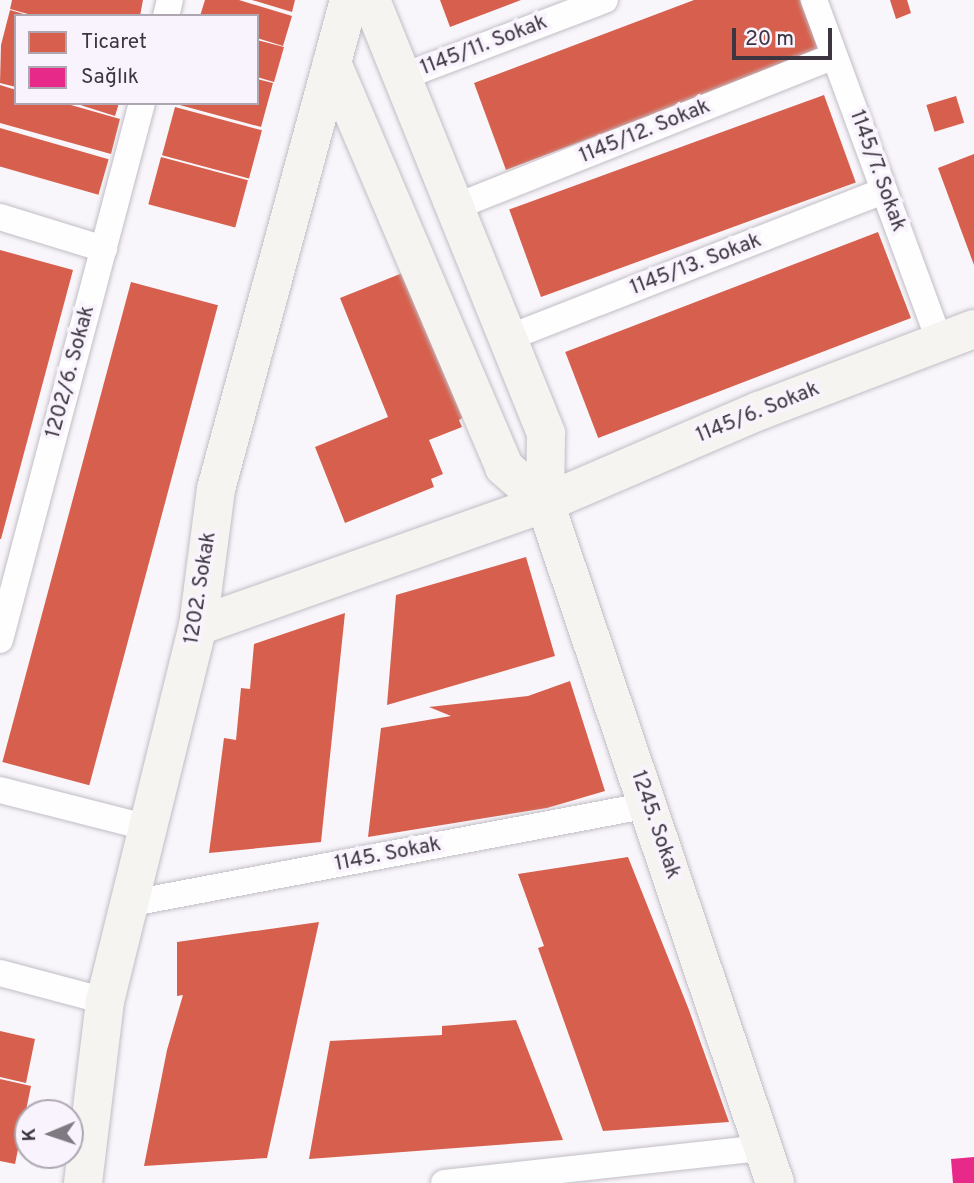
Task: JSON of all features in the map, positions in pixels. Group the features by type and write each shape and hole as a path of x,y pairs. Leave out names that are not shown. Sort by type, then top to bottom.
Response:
{"street":[{"name":"1202. Sokak","path":"83,1183 105,1001 145,827 198,626 216,489 349,0"},
{"path":"371,0 546,434 545,503"},
{"name":"1145/11. Sokak","path":"402,78 605,0"},
{"name":"1145/7. Sokak","path":"814,0 884,191 957,335"},
{"name":"1145/12. Sokak","path":"455,207 834,56"},
{"path":"332,63 504,467 545,503"},
{"name":"1202/6. Sokak","path":"0,640 141,105"},
{"name":"1145/13. Sokak","path":"508,338 884,191"},
{"path":"0,217 104,249"},
{"name":"1145/6. Sokak","path":"198,626 545,503 759,411 957,335"},
{"name":"1245. Sokak","path":"444,1183 769,1166 545,503"},
{"path":"0,790 145,827"},
{"name":"1145. Sokak","path":"127,904 649,805"},
{"path":"0,973 105,1001"}],"building: Ticaret":[{"path":"12,0 143,0 140,14 28,14 10,9"},
{"path":"205,0 239,0 292,16 283,46 259,39 259,14 201,14"},
{"path":"252,0 295,0 292,12"},
{"path":"440,0 521,0 450,27"},
{"path":"694,0 800,0 819,51 506,170 474,83"},
{"path":"890,0 907,0 911,13 896,19"},
{"path":"10,10 24,14 14,14 14,86 0,83 1,45"},
{"path":"259,41 284,47 274,82 259,78"},
{"path":"259,80 273,83 261,127 180,105 259,105"},
{"path":"0,85 14,89 14,105 71,105 120,119 111,154 0,123"},
{"path":"824,95 856,182 541,297 509,210"},
{"path":"956,96 964,123 935,132 926,105"},
{"path":"80,105 118,105 115,116"},
{"path":"175,107 262,130 249,179 162,155"},
{"path":"0,128 109,159 98,195 0,166"},
{"path":"974,154 974,265 938,168"},
{"path":"161,157 248,180 235,228 148,204"},
{"path":"878,232 911,318 598,438 565,352"},
{"path":"0,250 73,270 1,539 0,539"},
{"path":"405,272 464,417 459,420 462,427 429,440 443,474 431,479 434,487 345,523 315,447 388,417 340,298"},
{"path":"131,282 218,305 89,785 2,762"},
{"path":"526,557 555,656 387,705 396,595"},
{"path":"345,613 321,842 209,853 224,738 236,740 241,688 250,689 254,644"},
{"path":"570,681 605,791 547,808 368,837 381,728 451,716 429,707 528,696"},
{"path":"628,857 689,1010 729,1122 603,1131 538,948 544,946 518,874"},
{"path":"319,922 267,1158 144,1166 167,1050 183,995 177,996 177,942"},
{"path":"516,1020 563,1140 309,1159 330,1041 442,1035 442,1026"},
{"path":"0,1031 35,1039 26,1083 0,1077"},
{"path":"0,1079 31,1086 28,1099 14,1099 14,1164 0,1161"}],"building: Sağlık":[{"path":"974,1157 974,1183 953,1183 951,1159"}]}
